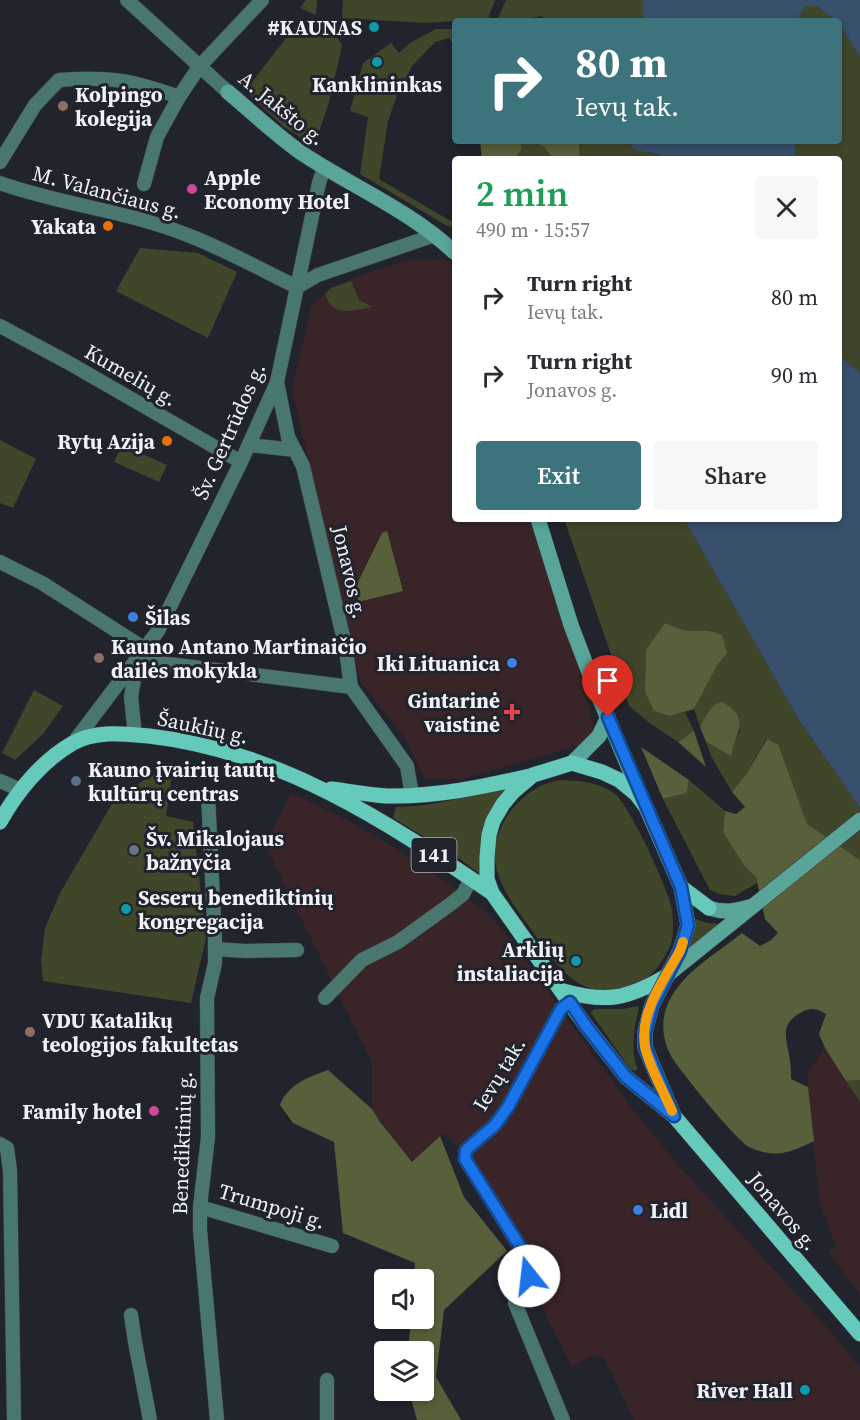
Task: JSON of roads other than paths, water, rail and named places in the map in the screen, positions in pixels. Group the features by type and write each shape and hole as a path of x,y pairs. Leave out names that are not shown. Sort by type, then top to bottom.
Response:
{"main road":[{"name":"Šauklių g.","path":"74,742 100,734 135,735 215,747 246,756 319,787 375,817 471,879"},
{"name":"Šv. Gertrūdos g.","path":"0,822 21,790 40,769 74,742"},
{"name":"141","path":"533,775 572,763"},
{"name":"Jonavos g.","path":"572,763 619,780 636,794 646,807 681,887 688,925 680,951 646,1020 645,1047 674,1116"},
{"name":"Šauklių g.","path":"319,787 387,796 412,795 470,790 533,775"},
{"path":"492,893 487,879 487,857 493,821 503,804 533,775"},
{"name":"141","path":"471,879 492,893 567,997"},
{"path":"681,887 709,908"},
{"path":"567,997 619,997 639,992 666,976"},
{"name":"Jonavos g.","path":"567,997 586,1026 626,1077 674,1116 860,1334"}],"street":[{"name":"A. Jakšto g.","path":"127,0 199,67 289,143 324,168 435,235 452,250"},
{"path":"144,184 157,137 179,97 199,67 262,0"},
{"path":"0,162 35,105 59,80 95,77 117,79 149,86 179,97"},
{"name":"Šv. Gertrūdos g.","path":"74,742 158,631 241,462 277,382 324,168"},
{"name":"M. Valančiaus g.","path":"0,183 136,218 190,236 297,287"},
{"path":"297,287 318,275 435,235"},
{"name":"Kumelių g.","path":"0,326 241,462"},
{"name":"Jonavos g.","path":"277,382 288,437 303,466 346,649 351,687 407,766 412,795"},
{"path":"249,445 295,450"},
{"path":"539,522 571,625 646,807"},
{"path":"0,562 42,583 142,655 351,687"},
{"name":"Šv. Gertrūdos g.","path":"135,735 131,697 142,655"},
{"path":"572,763 599,736 608,717"},
{"path":"0,781 21,790"},
{"name":"Benediktinių g.","path":"208,795 215,963 207,998 208,1137 200,1207 200,1230 217,1420"},
{"path":"666,976 860,820"},
{"path":"325,998 362,960 398,942 452,903 463,894 471,879"},
{"path":"709,908 720,912 733,912 755,904"},
{"path":"215,949 297,950"},
{"name":"Ievų tak.","path":"563,1420 515,1303 520,1283 529,1276 531,1264 465,1159 466,1150 495,1125 508,1107 567,997"},
{"path":"3,1146 10,1171 14,1420"},
{"name":"Trumpoji g.","path":"200,1207 332,1246"},
{"path":"131,1315 150,1420"},
{"path":"327,1380 327,1420"}],"water":[{"path":"643,0 860,0 860,57 842,29 842,18 831,18 817,6 806,6 799,18 643,18"},
{"path":"631,144 795,144 795,156 660,156 632,148"},
{"path":"842,358 860,373 860,808 799,720 686,522 842,522"}],"place":[{"name":"#KAUNAS","path":"374,27"},
{"name":"Kanklininkas","path":"377,62"},
{"name":"Kolpingo kolegija","path":"63,106"},
{"name":"Apple Economy Hotel","path":"192,189"},
{"name":"Yakata","path":"108,226"},
{"name":"Rytų Azija","path":"167,441"},
{"name":"Šilas","path":"133,617"},
{"name":"Kauno Antano Martinaičio dailės mokykla","path":"99,658"},
{"name":"Iki Lituanica","path":"512,663"},
{"name":"Gintarinė vaistinė","path":"512,712"},
{"name":"Kauno įvairių tautų kultūrų centras","path":"76,781"},
{"name":"Šv. Mikalojaus bažnyčia","path":"134,850"},
{"name":"Seserų benediktinių kongregacija","path":"126,909"},
{"name":"Arklių instaliacija","path":"576,961"},
{"name":"VDU Katalikų teologijos fakultetas","path":"30,1032"},
{"name":"Family hotel","path":"154,1111"},
{"name":"Lidl","path":"638,1210"},
{"name":"River Hall","path":"805,1390"}]}
